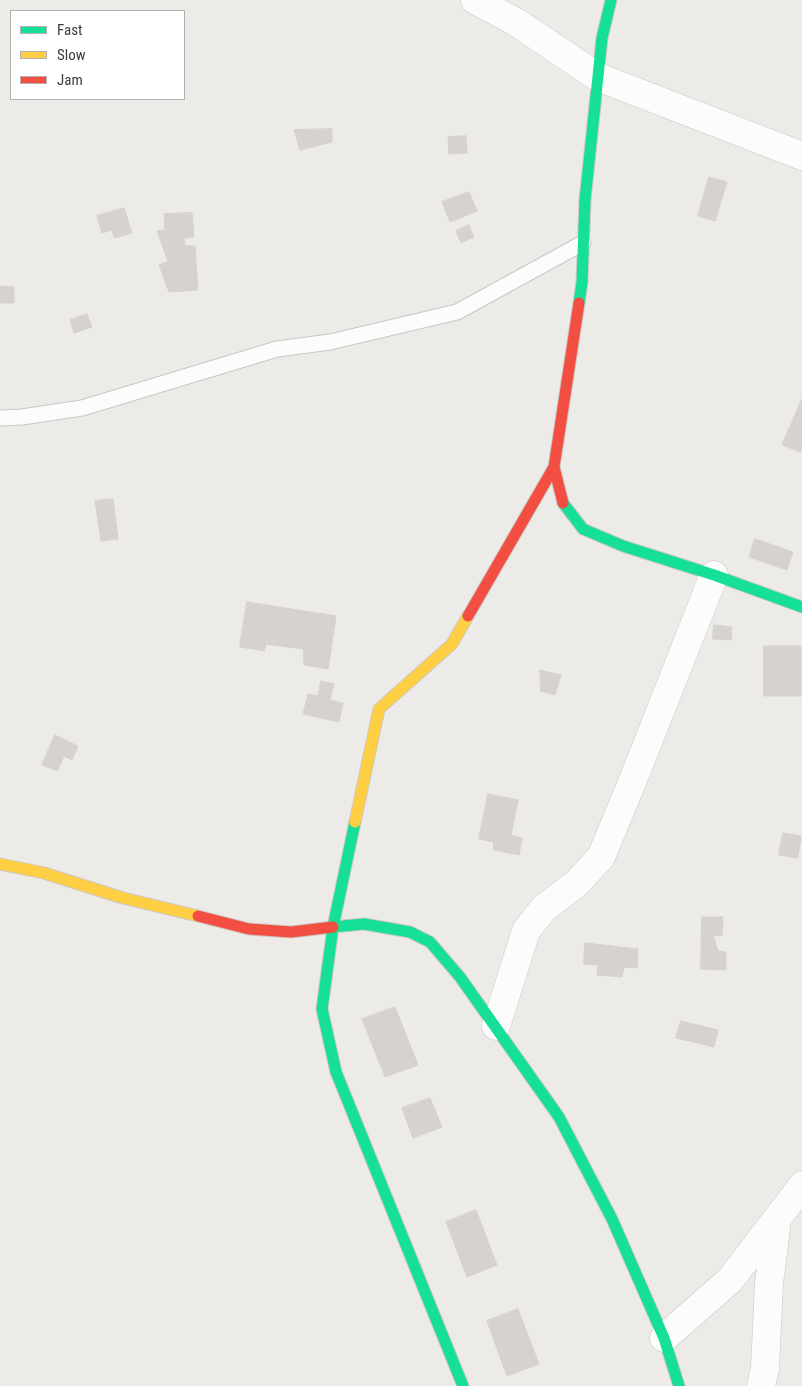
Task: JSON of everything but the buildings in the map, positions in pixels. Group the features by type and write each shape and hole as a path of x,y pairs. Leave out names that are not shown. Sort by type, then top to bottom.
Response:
{"street":[{"path":"475,0 516,22 598,77 802,156"},
{"path":"463,1386 336,1072 322,1010 333,927 380,709 452,644 554,467 582,282 585,200 602,38 611,0"},
{"path":"554,467 563,503 584,530 623,546 714,575 802,607"},
{"path":"496,1026 526,931 544,908 576,884 601,856 634,780 714,575"},
{"path":"0,864 44,873 123,898 249,928 291,932 364,924 410,932 430,942 460,977 560,1117 612,1219 664,1338 679,1386"},
{"path":"664,1338 730,1280 802,1186"},
{"path":"761,1386 766,1368 769,1283 777,1219"}],"lane":[{"path":"0,418 22,417 82,408 277,349 330,342 457,312 583,243"}],"traffic: fast":[{"path":"579,303 582,282 585,200 602,38 611,0"},
{"path":"563,503 583,529 623,546 714,575 802,607"},
{"path":"355,822 333,927 322,1009 336,1072 463,1386"},
{"path":"333,927 364,924 410,932 430,942 460,977 559,1117 612,1219 664,1338 679,1386"}],"traffic: slow":[{"path":"355,822 379,709 452,644 468,616"},
{"path":"0,864 44,873 123,898 198,916"}],"traffic: jam":[{"path":"563,503 554,467 579,303"},
{"path":"468,616 554,467"},
{"path":"198,916 249,929 291,932 333,927"}]}
